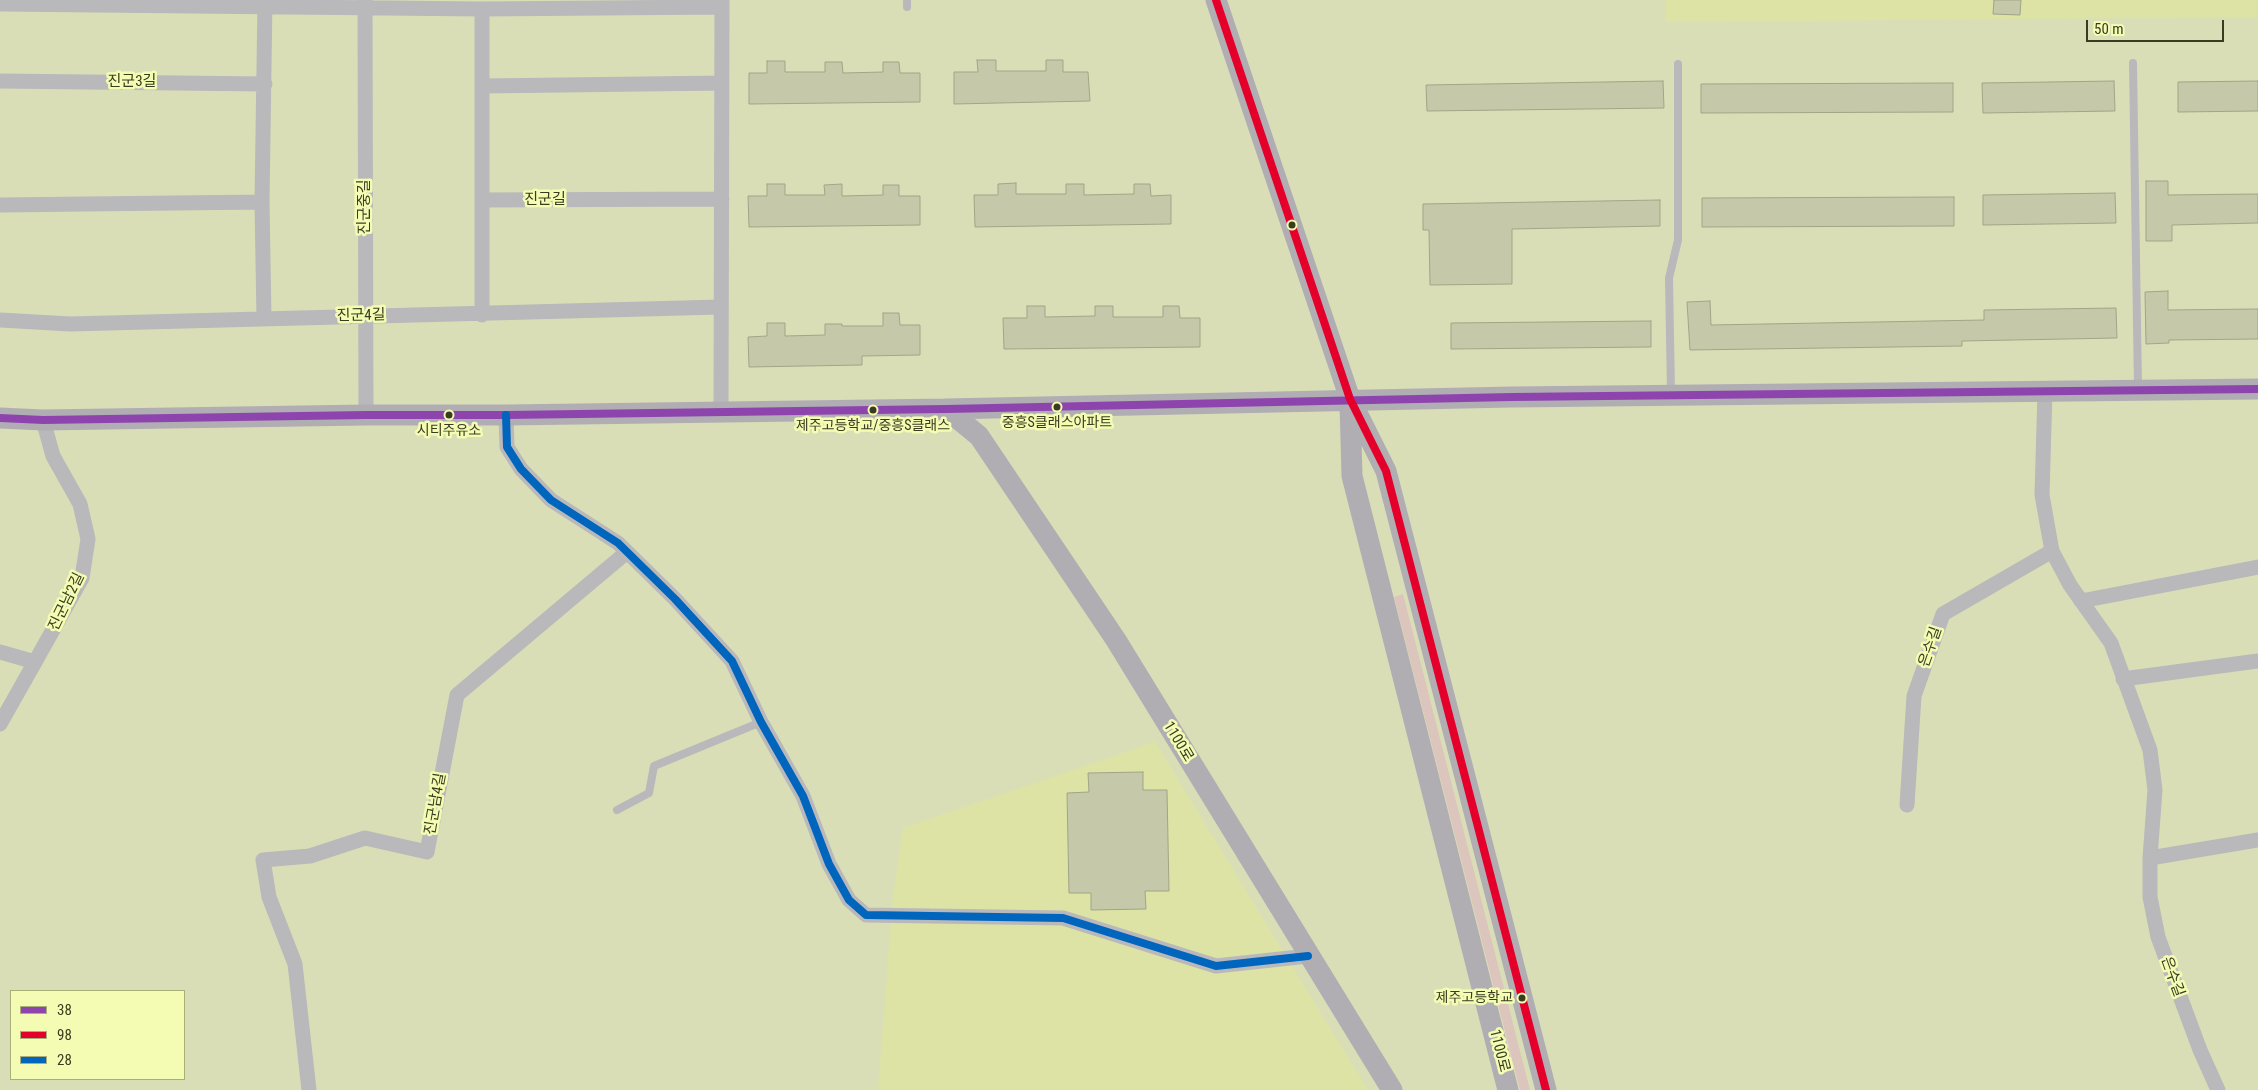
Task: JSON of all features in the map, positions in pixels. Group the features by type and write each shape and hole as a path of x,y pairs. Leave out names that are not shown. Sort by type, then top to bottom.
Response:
{"main road":[{"name":"1100로","path":"1216,0 1350,400 1386,471 1546,1090"},
{"path":"0,418 43,420 366,414 506,415 946,409 1671,395 2258,389"},
{"name":"1100로","path":"1350,400 1352,476 1508,1090"},
{"name":"1100로","path":"946,409 979,436 1116,640 1308,956 1392,1090"}],"street":[{"path":"0,4 365,4 482,9 722,4 721,412"},
{"path":"264,319 262,202 265,4"},
{"name":"진군중길","path":"365,4 364,315 366,414"},
{"path":"482,9 482,315"},
{"name":"진군3길","path":"0,81 264,84"},
{"path":"482,86 722,83"},
{"name":"진군길","path":"482,200 722,199"},
{"path":"0,205 262,202"},
{"name":"진군4길","path":"0,320 70,324 364,315 482,315 721,307"},
{"name":"은수길","path":"2045,391 2042,495 2052,551 2081,602 2111,643 2150,750 2155,790 2150,858 2150,897 2158,936 2200,1050 2218,1090"},
{"path":"506,415 507,447 521,469 551,500 618,543 675,599 732,661 761,722 803,796 829,864 849,900 866,916 1063,918 1216,966 1308,956"},
{"name":"진군남2길","path":"0,724 82,578 88,539 80,504 53,456 43,420"},
{"name":"은수길","path":"1907,805 1914,696 1943,614 2052,551"},
{"name":"진군남4길","path":"309,1090 295,964 269,897 263,860 310,856 365,838 427,852 457,695 627,552"},
{"path":"2081,602 2258,567"},
{"path":"0,652 35,662"},
{"path":"2124,679 2258,661"},
{"path":"2150,858 2258,840"}],"lane":[{"path":"2133,63 2138,389"},
{"path":"1671,395 1669,278 1678,240 1678,64"},
{"path":"617,810 649,793 654,766 761,722"}],"shaded area":[{"path":"1666,0 2258,0 2258,17 1666,22"},
{"path":"1403,594 1530,1090 1520,1090 1394,597"},
{"path":"1155,742 1368,1090 878,1090 893,896 903,828"}],"building":[{"path":"1994,0 2021,0 2020,15 1993,14"},
{"path":"977,60 996,60 996,71 1046,71 1046,60 1063,60 1063,72 1088,72 1090,101 954,104 954,72 978,72"},
{"path":"767,61 785,61 785,72 825,72 825,62 842,62 843,73 883,72 883,62 899,62 900,73 920,73 920,102 749,104 749,73 767,73"},
{"path":"1663,81 1664,108 1427,111 1426,85"},
{"path":"2114,81 2115,111 1983,113 1982,83"},
{"path":"2258,81 2258,111 2178,112 2178,82"},
{"path":"1953,83 1953,112 1701,113 1701,84"},
{"path":"2146,181 2168,181 2168,195 2258,194 2258,223 2172,225 2172,241 2146,241"},
{"path":"1016,183 1016,194 1066,194 1066,184 1084,184 1084,195 1134,194 1134,184 1150,184 1151,196 1171,195 1171,224 975,227 974,195 998,195 998,184"},
{"path":"767,184 785,184 785,195 825,195 824,185 842,184 842,196 883,195 883,185 899,185 899,196 920,196 920,225 749,227 748,196 767,196"},
{"path":"2115,193 2116,223 1983,225 1983,195"},
{"path":"1954,197 1954,226 1702,227 1702,198"},
{"path":"1660,200 1660,226 1512,229 1512,284 1430,285 1429,230 1423,230 1423,204"},
{"path":"2168,291 2168,310 2258,309 2258,339 2169,340 2169,343 2146,344 2145,292"},
{"path":"1710,301 1711,325 1984,320 1984,310 2116,308 2117,338 1962,341 1962,346 1690,350 1687,302"},
{"path":"1027,306 1045,306 1045,317 1095,316 1095,306 1113,306 1113,317 1163,317 1163,306 1179,306 1180,318 1200,318 1200,347 1004,349 1003,318 1027,318"},
{"path":"883,313 899,313 900,325 920,325 920,355 862,356 862,365 749,367 748,337 767,336 767,323 785,323 785,336 825,335 825,324 883,326"},
{"path":"1651,321 1651,347 1451,349 1451,323"},
{"path":"1143,772 1143,790 1167,790 1169,891 1145,891 1146,909 1091,910 1091,893 1069,893 1067,793 1089,792 1088,773"}],"transit line":[{"name":"98","path":"1216,0 1350,399 1386,471 1546,1090"},
{"name":"38","path":"0,418 43,420 366,415 506,415 946,409 1512,397 2258,389"},
{"name":"28","path":"506,415 507,447 521,469 551,500 618,543 675,599 732,661 761,722 803,796 829,864 849,900 866,915 1063,918 1216,966 1308,956"}],"place":[{"name":"중흥S클래스아파트","path":"1057,407"},
{"name":"제주고등학교/중흥S클래스","path":"873,410"},
{"name":"시티주유소","path":"449,415"},
{"name":"제주고등학교","path":"1522,998"}]}
